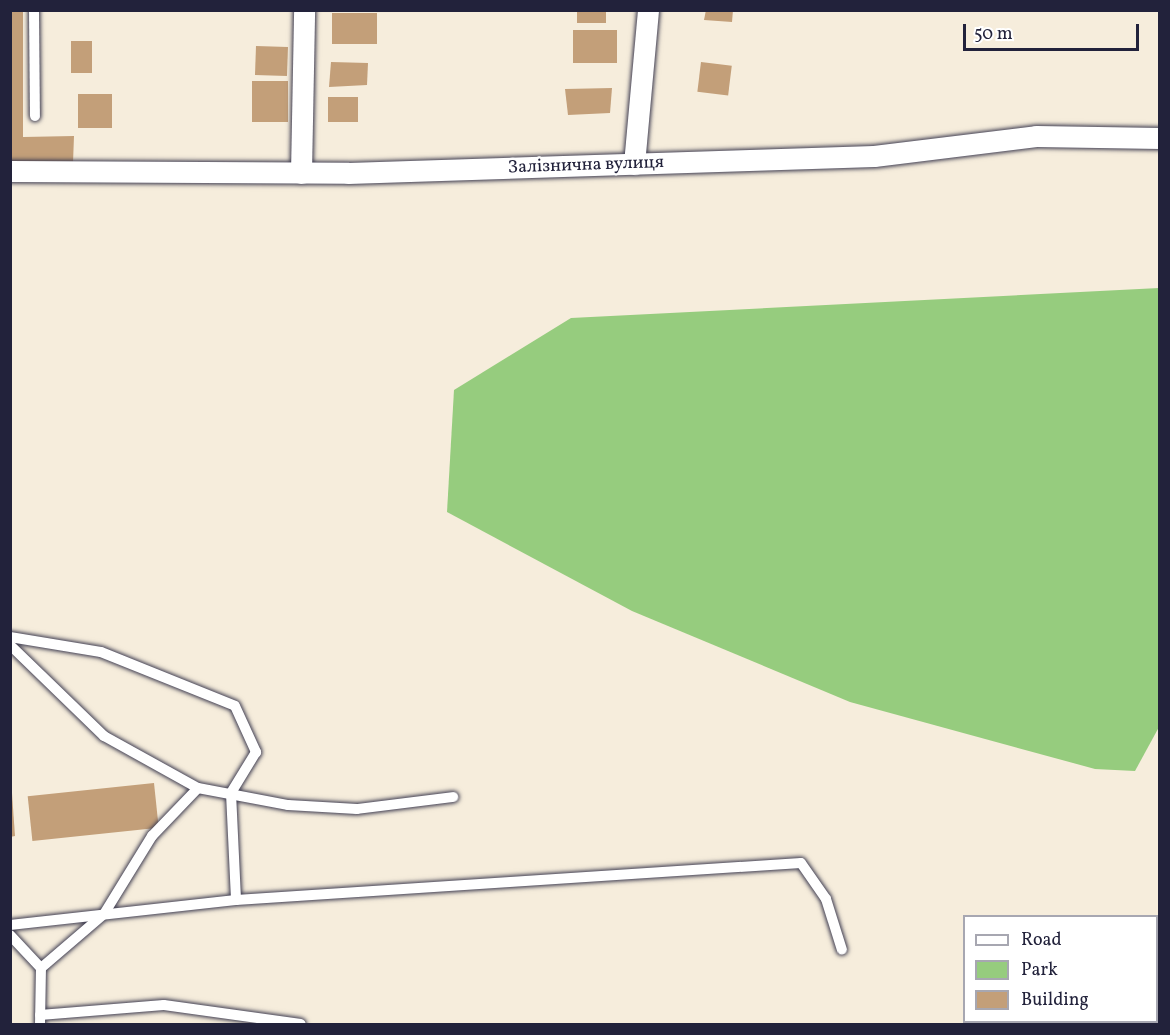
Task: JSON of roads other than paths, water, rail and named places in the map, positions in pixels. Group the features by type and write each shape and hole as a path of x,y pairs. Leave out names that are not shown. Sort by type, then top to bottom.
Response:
{"street":[{"path":"301,173 304,10"},
{"path":"634,164 648,10"},
{"name":"Залізнична вулиця","path":"10,171 301,173 634,164 874,156 1036,136 1160,138"}],"lane":[{"path":"34,10 35,116"},
{"path":"10,638 101,652 235,706 256,752 231,793 236,900"},
{"path":"10,645 104,736 198,788 288,806 357,810 453,797"},
{"path":"41,968 104,914 152,836 198,788"},
{"path":"10,925 236,900 801,863 826,899 842,950"},
{"path":"10,934 41,968 40,1019 164,1005 301,1024"}]}
